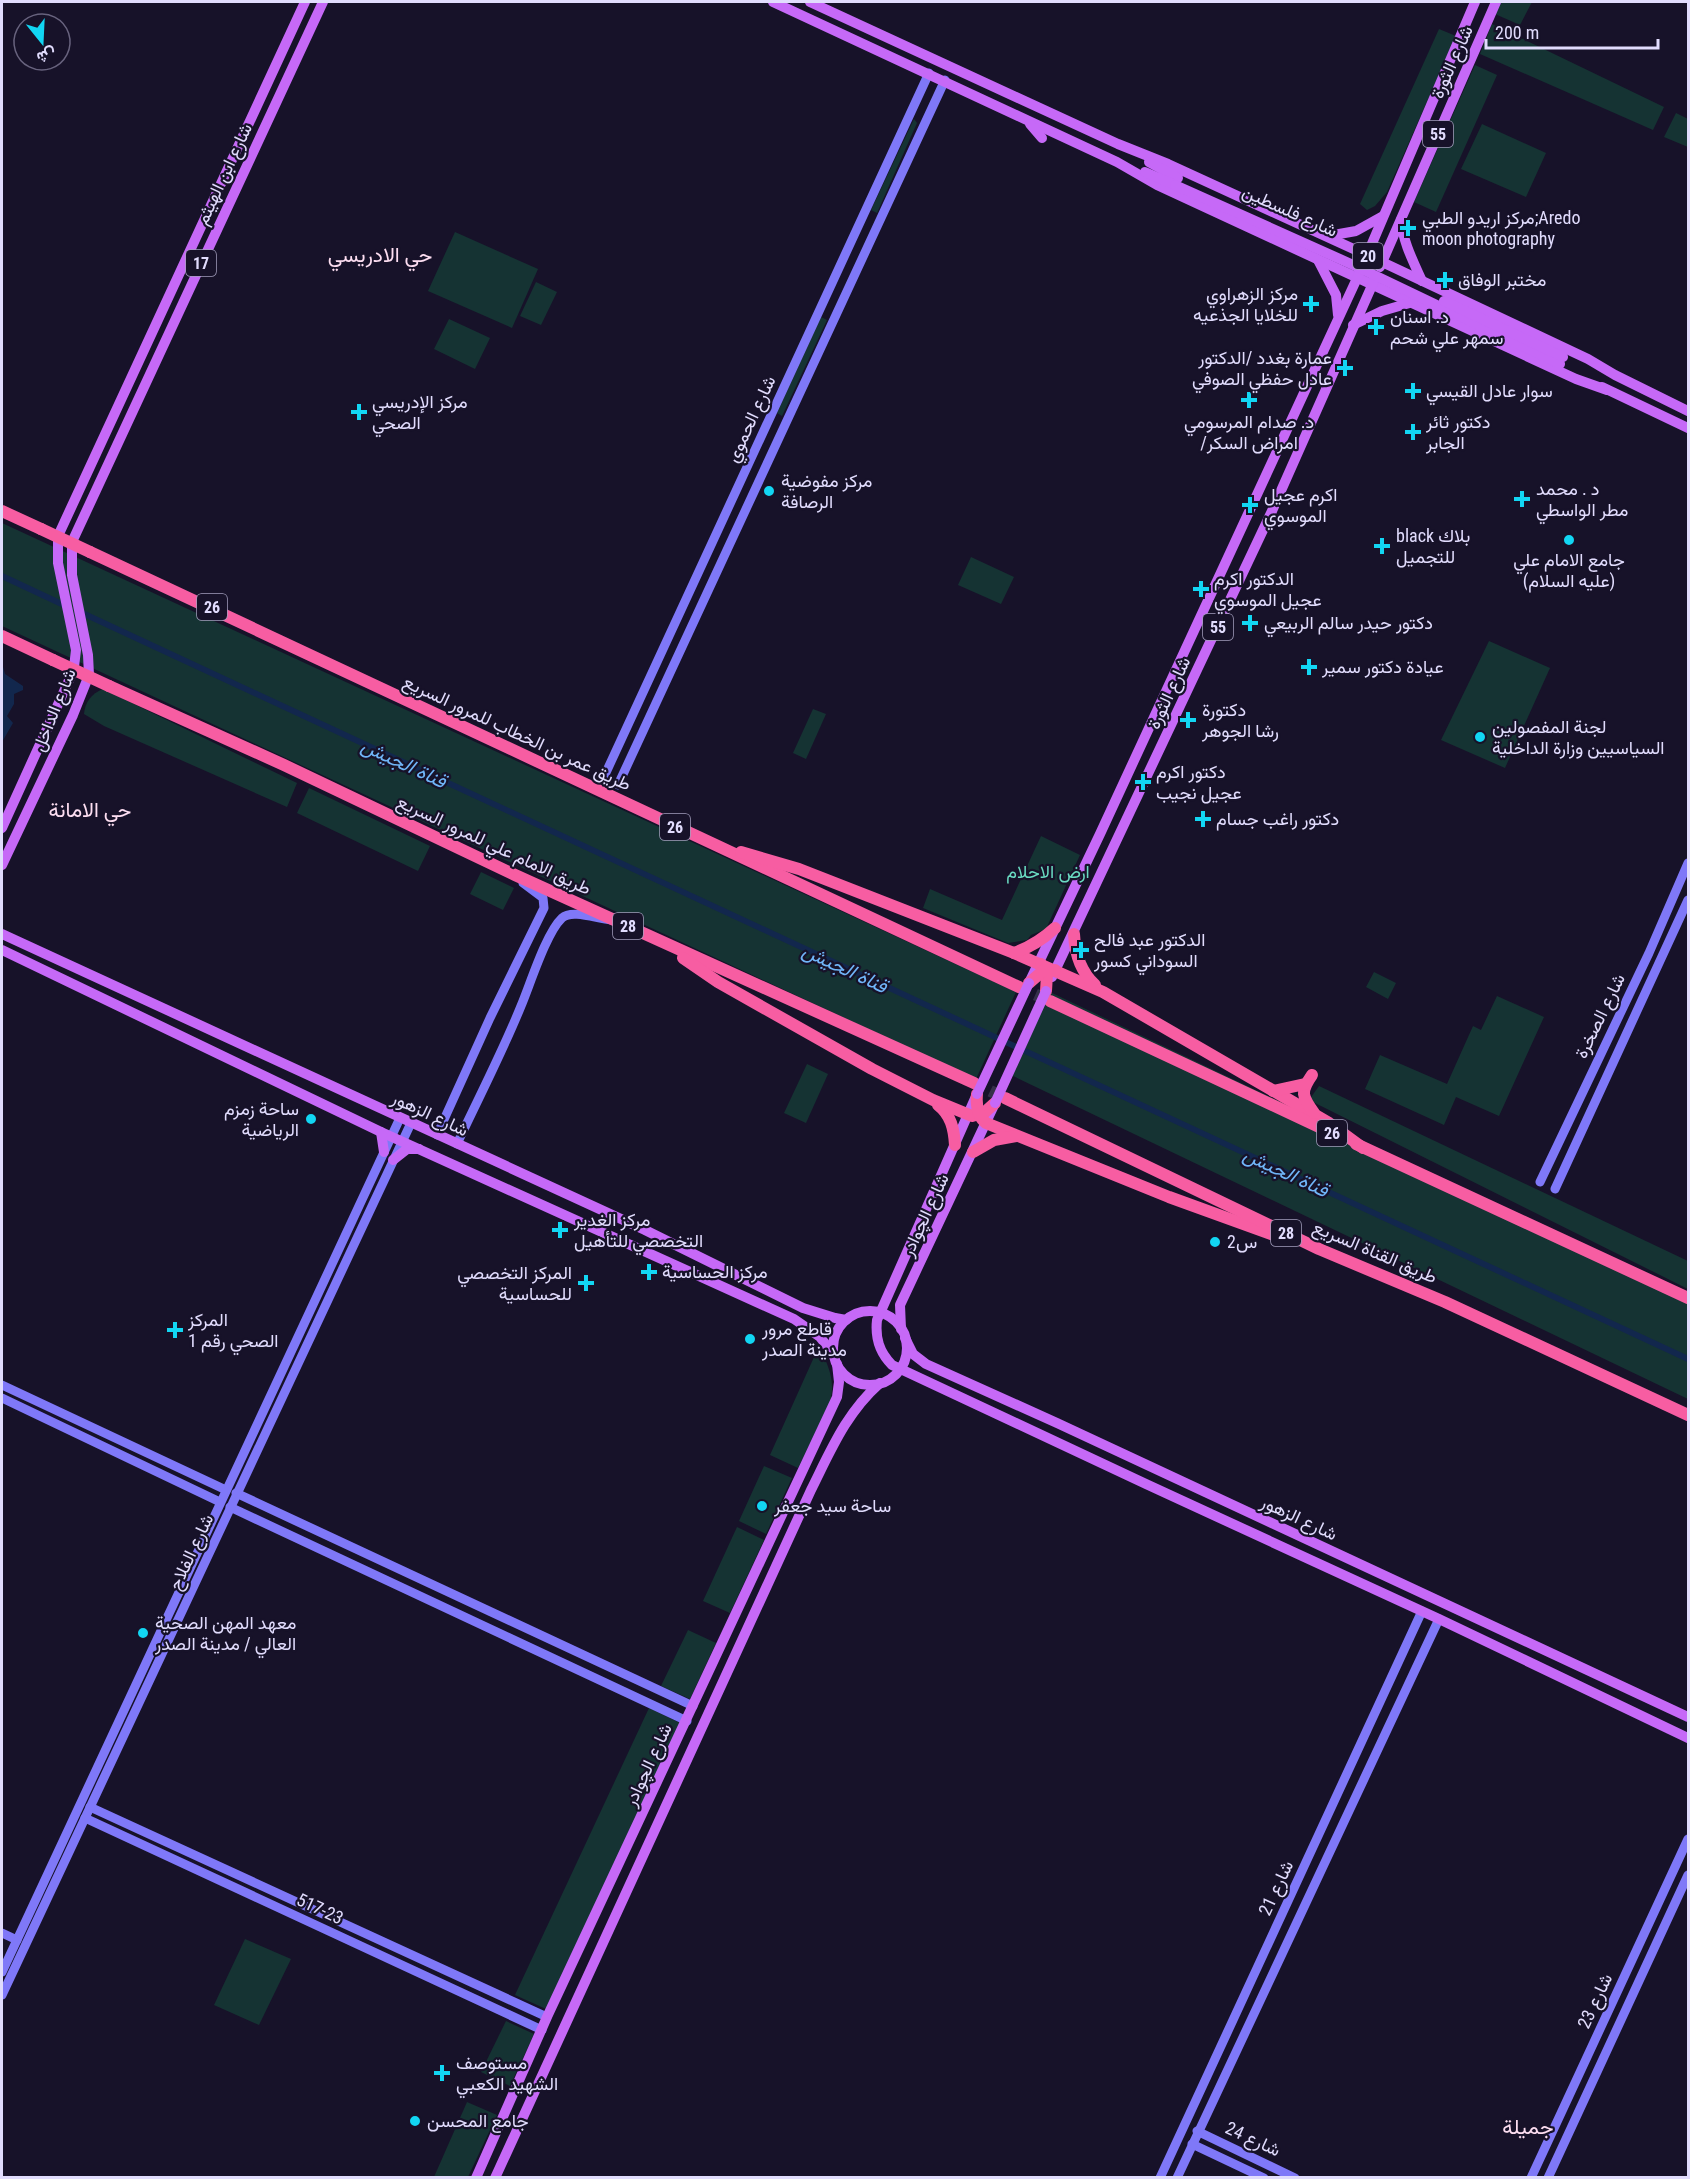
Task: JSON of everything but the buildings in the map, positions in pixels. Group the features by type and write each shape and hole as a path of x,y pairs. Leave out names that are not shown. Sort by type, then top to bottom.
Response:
{"highway":[{"name":"طريق عمر بن الخطاب للمرور السريع","path":"2,511 203,603 332,666 719,847 1024,985"},
{"name":"طريق الامام علي للمرور السريع","path":"2,636 284,765 514,875 975,1089"},
{"path":"719,847 757,855 799,869 1014,952 1046,969 1103,992 1332,1125 1363,1148"},
{"path":"1014,952 1030,948 1055,928"},
{"path":"1074,934 1078,961 1092,983 1103,992"},
{"path":"660,942 713,979 872,1069 933,1100 978,1115 1018,1136 1254,1229 1319,1249"},
{"path":"1024,985 1046,969"},
{"path":"1046,969 1048,996"},
{"name":"26","path":"1048,996 1363,1148 1689,1298"},
{"path":"1273,1091 1308,1079 1304,1097 1316,1116"},
{"path":"975,1089 978,1115"},
{"path":"933,1100 943,1108 950,1119 955,1145"},
{"path":"978,1115 1000,1101"},
{"name":"طريق القناة السريع","path":"1000,1101 1319,1249 1446,1302 1689,1415"},
{"path":"973,1152 994,1140 1018,1136"}],"main road":[{"name":"شارع ابن الهيثم","path":"67,517 305,2"},
{"name":"شارع ابن الهيثم","path":"80,525 322,2"},
{"name":"شارع فلسطين","path":"773,2 945,80 1117,162 1157,185 1318,260 1358,276 1576,379 1607,390 1689,428"},
{"name":"شارع فلسطين","path":"810,2 914,44 1118,144 1168,164 1588,359 1614,375 1689,411"},
{"name":"شارع الثورة","path":"1366,257 1476,2"},
{"name":"شارع الثورة","path":"1381,264 1496,2"},
{"path":"282,54 296,60"},
{"path":"873,60 887,54"},
{"path":"1028,121 1042,138"},
{"name":"شارع فلسطين","path":"1118,144 1176,181"},
{"name":"شارع فلسطين","path":"1117,162 1176,181 1562,360 1614,375"},
{"path":"1325,236 1356,231 1383,216"},
{"path":"1401,218 1402,232 1408,251 1422,282"},
{"path":"1318,260 1336,295 1338,318"},
{"name":"شارع الثورة","path":"1046,969 1055,928 1358,276"},
{"name":"شارع الثورة","path":"1046,969 1074,934 1293,463 1373,283"},
{"path":"1353,326 1382,311 1413,302"},
{"name":"شارع فلسطين","path":"1562,360 1607,390"},
{"path":"99,447 113,453"},
{"path":"1275,455 1293,463"},
{"name":"شارع الداخل","path":"2,828 74,667 76,650 56,554 58,536 67,517"},
{"name":"شارع الداخل","path":"2,865 89,675 70,555 72,542 80,525"},
{"name":"شارع الزهور","path":"3,934 645,1230 803,1308 846,1320"},
{"name":"شارع الزهور","path":"2,950 381,1132 794,1319 820,1337 844,1374 855,1381 867,1384 880,1383"},
{"path":"975,1089 1024,985"},
{"path":"1000,1101 1048,996"},
{"name":"شارع الچوادر","path":"880,1312 955,1145 978,1115"},
{"name":"شارع الچوادر","path":"495,2178 811,1490 855,1408 880,1383 899,1370 904,1360 906,1349 900,1305 973,1152 978,1115"},
{"path":"381,1132 388,1156 407,1149 420,1149"},
{"path":"846,1320 856,1313 880,1312 876,1328 879,1345 886,1359 899,1370"},
{"name":"شارع الزهور","path":"880,1312 896,1322 919,1360 1689,1717"},
{"name":"شارع الچوادر","path":"476,2178 547,2017 837,1397 839,1383 835,1360 835,1336 846,1320"},
{"name":"شارع الزهور","path":"899,1370 939,1386 1689,1738"},
{"path":"993,1413 1001,1398"},
{"path":"1543,1669 1550,1652"}],"street":[{"name":"شارع الحموي","path":"603,778 928,73"},
{"name":"شارع الحموي","path":"618,785 945,80"},
{"path":"911,111 927,119"},
{"path":"744,474 759,480"},
{"name":"شارع الصخرة","path":"1540,1182 1649,953 1689,863"},
{"path":"437,1135 544,908 543,898 514,875"},
{"name":"شارع الصخرة","path":"1555,1189 1689,900"},
{"path":"457,1144 521,1008 543,952 558,924 571,914 615,920"},
{"name":"شارع الفلاح","path":"2,1995 230,1507 405,1120"},
{"name":"شارع الفلاح","path":"2,1972 6,1950 17,1940 226,1490 233,1465 373,1178 388,1156"},
{"path":"1548,1165 1549,1170 1555,1174 1564,1172"},
{"path":"363,1173 373,1178"},
{"path":"2,1385 226,1490"},
{"path":"2,1398 220,1502"},
{"path":"79,1434 84,1424"},
{"path":"236,1493 693,1706"},
{"path":"230,1507 687,1721"},
{"path":"446,1608 453,1593"},
{"name":"شارع 21","path":"1160,2178 1422,1611"},
{"name":"شارع 21","path":"1177,2178 1197,2131 1439,1619"},
{"name":"517-23","path":"90,1807 547,2017"},
{"name":"517-23","path":"85,1818 542,2030"},
{"name":"شارع 23","path":"1531,2178 1689,1839"},
{"name":"شارع 23","path":"1548,2178 1689,1875"},
{"path":"1292,1893 1307,1900"},
{"path":"295,1915 301,1904"},
{"path":"2,1933 17,1940"},
{"path":"1617,1993 1631,1999"},
{"name":"شارع 24","path":"1197,2131 1295,2178"},
{"path":"1551,2136 1564,2142"},
{"name":"شارع 24","path":"1192,2144 1264,2178"}],"green space":[{"path":"1500,2 1532,2 1520,25 1495,14"},
{"path":"1492,24 1664,107 1653,130 1480,54"},
{"path":"1439,29 1456,36 1387,192 1375,206 1367,210 1360,204"},
{"path":"1475,65 1497,75 1436,212 1414,202"},
{"path":"1676,113 1688,119 1688,147 1664,137"},
{"path":"914,119 917,123 877,213 871,210"},
{"path":"1482,124 1546,153 1526,197 1461,169"},
{"path":"455,232 538,269 512,328 428,291"},
{"path":"536,282 557,292 541,325 520,316"},
{"path":"821,317 827,320 782,416 777,413"},
{"path":"449,319 490,338 475,369 434,349"},
{"path":"2,523 1016,992 976,1079 2,626"},
{"path":"971,557 1014,577 1001,604 958,585"},
{"path":"1489,641 1550,668 1505,768 1441,740"},
{"path":"103,689 297,783 287,807 104,726 84,714 89,699"},
{"path":"813,709 826,714 806,759 793,753"},
{"path":"309,788 430,846 418,871 297,813"},
{"name":"ارض الاحلام","path":"1041,836 1080,855 1046,929 1031,935 1027,940 1008,943 923,908 930,889 1002,920"},
{"path":"481,872 514,888 503,910 470,894"},
{"path":"1374,972 1396,983 1388,999 1366,987"},
{"path":"1050,992 1688,1296 1688,1399 1011,1075"},
{"path":"1497,996 1544,1017 1499,1116 1456,1097 1444,1125 1365,1089 1380,1055 1447,1084 1473,1026 1481,1030"},
{"path":"807,1064 828,1074 806,1123 784,1113"},
{"path":"1319,1086 1688,1261 1688,1289 1309,1100"},
{"path":"819,1346 830,1373 832,1394 798,1468 770,1455"},
{"path":"764,1466 792,1478 766,1534 739,1521"},
{"path":"737,1527 764,1540 730,1613 703,1601"},
{"path":"688,1630 716,1643 690,1699 661,1686"},
{"path":"649,1708 680,1723 546,2009 515,1995"},
{"path":"245,1939 291,1959 259,2025 214,2005"},
{"path":"506,2021 534,2034 510,2086 481,2072"},
{"path":"467,2102 497,2115 468,2177 434,2177"}],"water":[{"path":"2,663 5,674 23,686 23,690 14,694 14,704 7,716 13,723 2,742"}],"waterway":[{"name":"قناة الجيش","path":"2,576 66,606"},
{"name":"قناة الجيش","path":"78,611 1688,1359"}],"tunnel":[{"path":"1019,987 1050,1001"},
{"path":"974,1083 1005,1098"}],"place":[{"name":"مركز اريدو الطبي;Aredo moon photography","path":"1408,228"},
{"name":"مختبر الوفاق","path":"1445,280"},
{"name":"مركز الزهراوي للخلايا الجذعيه","path":"1311,304"},
{"name":"د. اسنان سمهر علي شحم","path":"1376,327"},
{"name":"عمارة بغدد /الدكتور عادل حفظي الصوفي","path":"1345,368"},
{"name":"سوار عادل القيسي","path":"1413,391"},
{"name":"د. صدام المرسومي /امراض السكر","path":"1249,400"},
{"name":"مركز الإدريسي الصحي","path":"359,412"},
{"name":"دكتور ثائر الجابر","path":"1413,432"},
{"name":"مركز مفوضية الرصافة","path":"769,491"},
{"name":"د . محمد مطر الواسطي","path":"1522,499"},
{"name":"اكرم عجيل الموسوي","path":"1250,505"},
{"name":"جامع الامام علي (عليه السلام)","path":"1569,540"},
{"name":"black بلاك للتجميل","path":"1382,546"},
{"name":"الدكتور اكرم عجيل الموسوي","path":"1201,589"},
{"name":"دكتور حيدر سالم الربيعي","path":"1250,623"},
{"name":"عيادة دكتور سمير","path":"1309,667"},
{"name":"دكتورة رشا الجوهر","path":"1188,720"},
{"name":"لجنة المفصولين السياسيين وزارة الداخلية","path":"1480,737"},
{"name":"دكتور اكرم عجيل نجيب","path":"1143,782"},
{"name":"دكتور راغب جسام","path":"1203,819"},
{"name":"الدكتور عبد فالح السوداني كسور","path":"1081,950"},
{"name":"ساحة زمزم الرياضية","path":"311,1119"},
{"name":"مركز الغدير التخصصي للتأهيل","path":"560,1230"},
{"name":"س2","path":"1215,1242"},
{"name":"مركز الحساسية","path":"649,1272"},
{"name":"المركز التخصصي للحساسية","path":"586,1283"},
{"name":"المركز الصحي رقم 1","path":"175,1330"},
{"name":"قاطع مرور مدينة الصدر","path":"750,1339"},
{"name":"ساحة سيد جعفر","path":"762,1506"},
{"name":"معهد المهن الصحية العالي / مدينة الصدر","path":"143,1633"},
{"name":"مستوصف الشهيد الكعبي","path":"442,2073"},
{"name":"جامع المحسن","path":"415,2121"}],"district":[{"name":"حي الادريسي","path":"380,255"},
{"name":"حي الامانة","path":"90,810"},
{"name":"جميلة","path":"1528,2127"}]}
